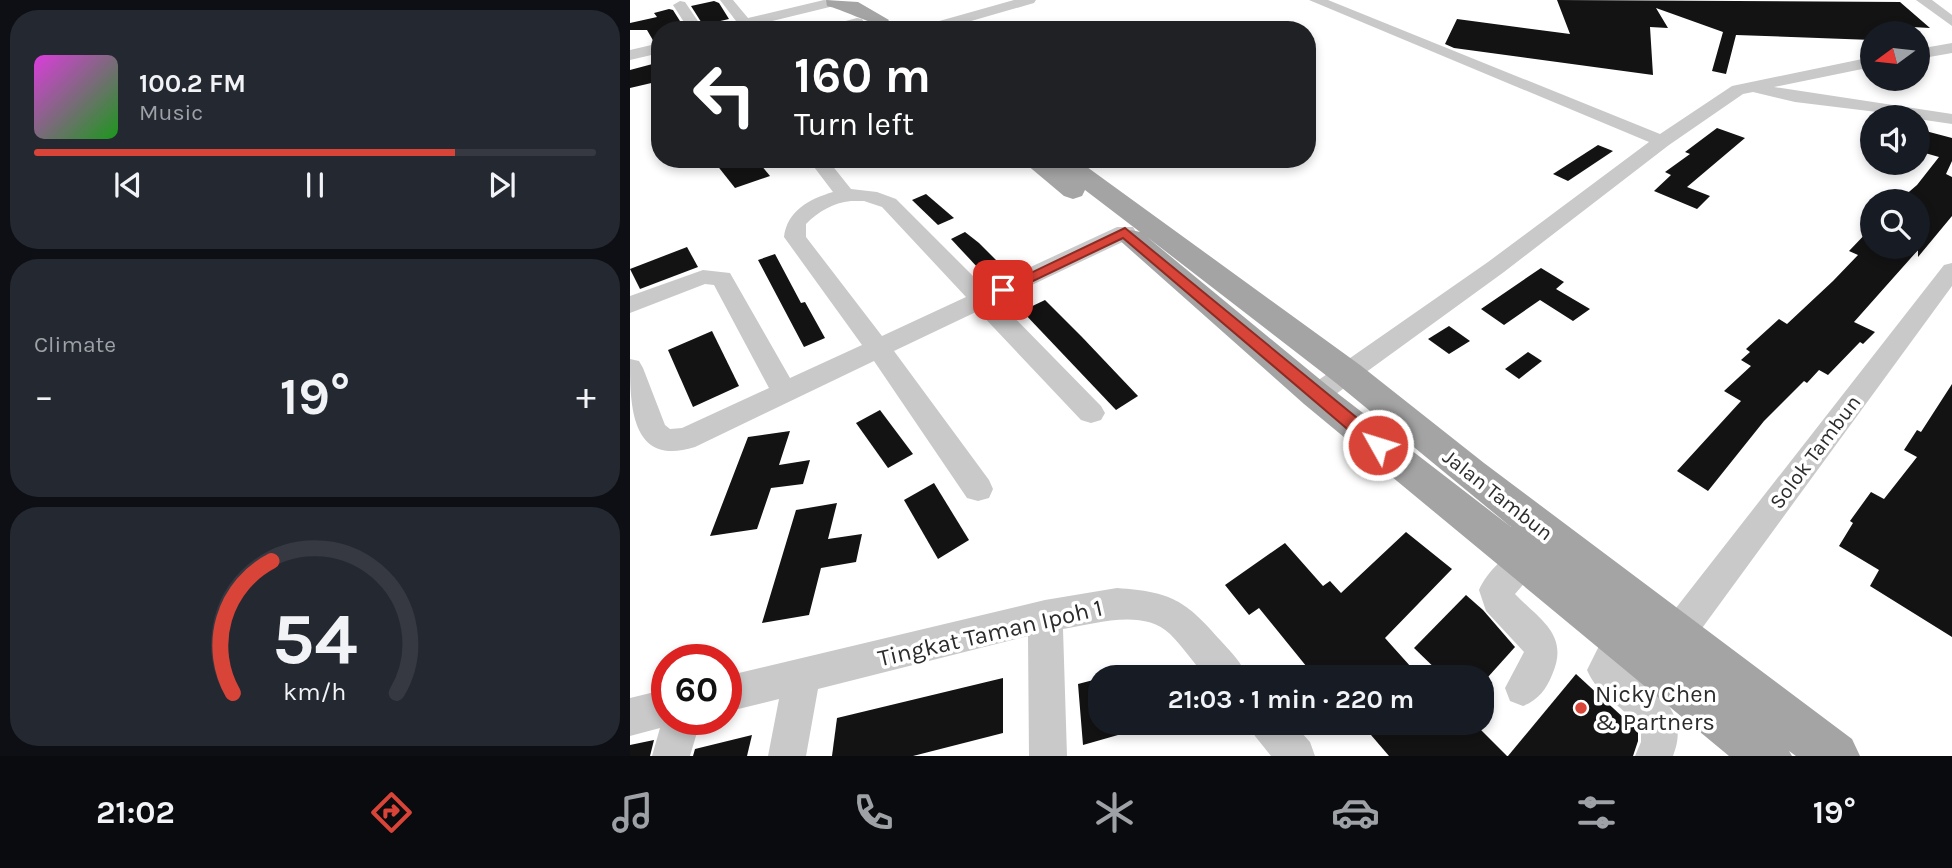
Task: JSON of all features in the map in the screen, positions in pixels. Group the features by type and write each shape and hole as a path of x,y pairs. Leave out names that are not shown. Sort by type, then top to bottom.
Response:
{"main road":[{"path":"838,2 868,21"},
{"name":"Jalan Tambun","path":"1043,168 1125,232 1332,385 1471,474 1835,756"},
{"name":"Jalan Tambun","path":"1071,168 1332,385 1524,561 1621,638 1665,699 1767,756"}],"street":[{"path":"955,21 1029,0"},
{"path":"1316,0 1662,141"},
{"path":"1923,0 1952,22"},
{"path":"726,1 736,21"},
{"path":"760,21 838,2"},
{"path":"680,5 691,21"},
{"path":"630,53 651,48"},
{"path":"1930,52 1952,48"},
{"path":"1332,385 1662,141 1738,90 1860,64"},
{"path":"1751,87 1795,97 1952,119"},
{"path":"824,168 846,195"},
{"path":"978,489 879,349 795,237 796,223 804,213 827,200 846,195 874,195 889,202 1091,413"},
{"path":"630,368 653,431 664,440 685,439 1125,232"},
{"name":"Solok Tambun","path":"1677,634 1952,270"},
{"path":"630,305 703,277 722,278 784,391"},
{"path":"1523,688 1539,665 1543,653 1541,645 1498,600 1496,590 1524,561"},
{"name":"Tingkat Taman Ipoh 1","path":"742,690 1045,616 1117,604 1155,607 1181,621 1219,665"},
{"path":"1045,616 1048,756"},
{"path":"788,756 802,677"},
{"path":"1654,756 1662,743 1665,699"},
{"path":"630,717 651,712"},
{"path":"671,756 677,735"},
{"path":"1278,735 1296,756"}],"building":[{"path":"1557,0 1900,2 1922,21 1860,21 1860,40 1736,35 1726,74 1712,71 1723,32 1656,8 1668,28 1650,27 1653,75 1454,48 1445,44 1457,19 1570,34"},
{"path":"714,1 719,3 729,19 700,21 691,6"},
{"path":"673,10 680,21 651,21 651,37 647,30 630,30 630,23 657,17 654,13"},
{"path":"651,64 651,83 630,88 630,70"},
{"path":"1717,128 1745,138 1687,187 1710,196 1697,209 1654,191 1671,175 1665,172 1690,154 1685,152"},
{"path":"1930,132 1952,138 1952,161 1946,174 1952,177 1952,216 1930,243 1930,189 1912,189 1925,175 1930,175 1930,168 1939,157 1930,154"},
{"path":"1598,145 1613,151 1568,181 1553,174"},
{"path":"719,168 763,168 770,176 735,188"},
{"path":"926,194 954,218 938,225 912,200"},
{"path":"965,232 997,261 979,269 951,239"},
{"path":"1860,240 1860,259 1910,259 1854,322 1875,332 1863,344 1860,342 1828,375 1819,370 1807,383 1804,381 1764,421 1708,491 1677,471 1741,401 1724,391 1751,366 1741,360 1750,352 1746,349 1779,319 1787,324 1833,281 1858,255 1849,251"},
{"path":"687,247 698,267 640,289 630,269"},
{"path":"775,254 801,303 805,302 825,338 804,347 758,260"},
{"path":"1541,268 1564,282 1556,289 1590,309 1573,321 1540,300 1504,325 1481,309"},
{"path":"1045,300 1138,396 1116,410 1022,311"},
{"path":"1449,326 1470,341 1449,354 1428,339"},
{"path":"712,331 739,386 693,407 668,350"},
{"path":"1528,352 1542,361 1519,379 1505,369"},
{"path":"1952,384 1952,637 1870,586 1879,570 1839,546 1853,523 1850,521 1871,492 1884,499 1917,457 1904,450 1917,430 1921,432"},
{"path":"880,410 913,454 888,468 856,423"},
{"path":"790,431 779,465 810,460 803,484 771,488 757,529 710,536 748,437"},
{"path":"934,483 969,540 938,559 904,500"},
{"path":"837,503 828,539 862,534 856,562 821,568 809,615 762,623 796,510"},
{"path":"1406,532 1452,569 1385,638 1409,665 1305,665 1259,608 1249,615 1225,585 1285,543 1323,586 1330,581 1341,593"},
{"path":"1466,595 1515,647 1494,670 1494,665 1432,665 1414,648"},
{"name":"Nicky Chen & Partners","path":"1576,674 1638,731 1633,756 1508,756"},
{"path":"1003,678 1003,733 913,756 832,756 837,718"},
{"path":"1088,681 1088,735 1118,735 1083,745 1078,684"},
{"path":"752,735 747,756 693,756 695,749"},
{"path":"1371,735 1486,735 1507,756 1389,756"},
{"path":"654,740 650,756 630,756 630,745"}],"place":[{"name":"Nicky Chen & Partners","path":"1581,708"}],"route":[{"path":"1003,290 1125,232 1378,445"}]}
